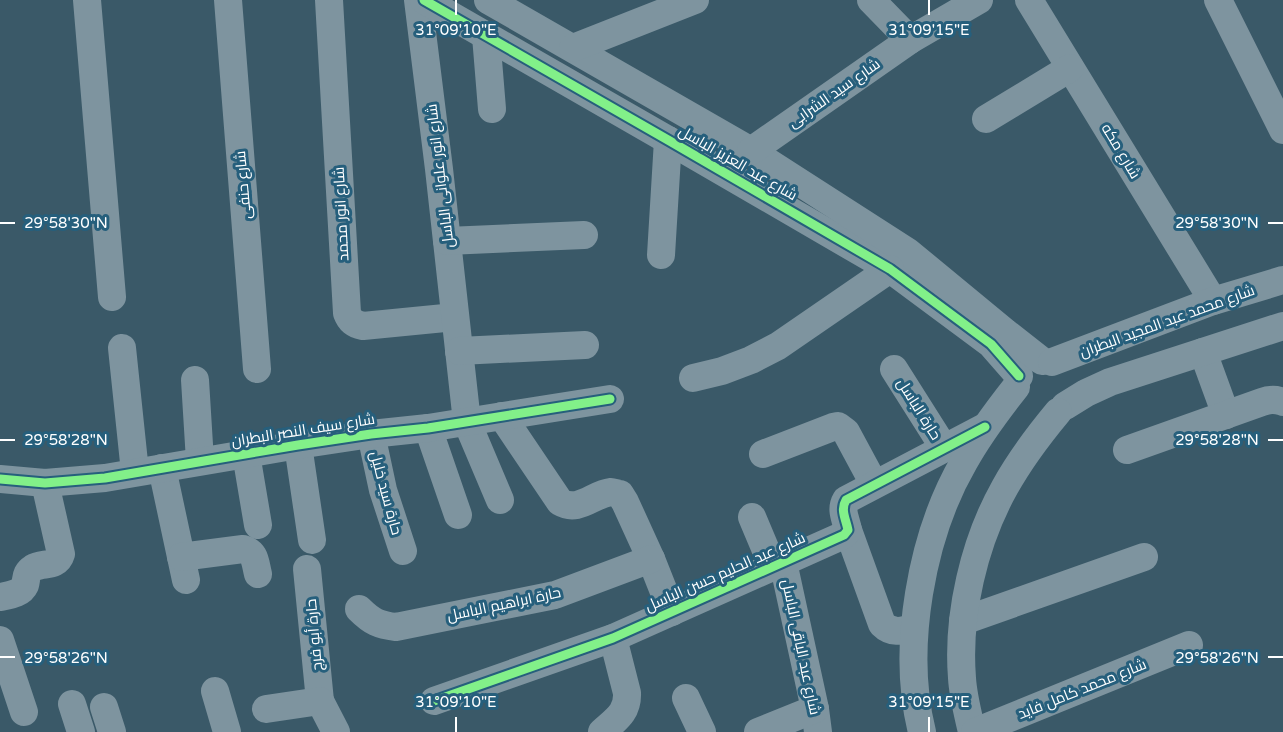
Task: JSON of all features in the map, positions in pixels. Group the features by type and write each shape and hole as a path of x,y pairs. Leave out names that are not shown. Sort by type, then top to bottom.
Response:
{"street":[{"path":"87,0 112,297"},
{"name":"شارع حنفى","path":"228,0 257,369"},
{"name":"شارع انور محمد","path":"330,0 347,313 350,320 363,326 456,317"},
{"name":"شارع انور علوانى الباسل","path":"418,0 467,422 500,501"},
{"name":"شارع عبد العزيز الباسل","path":"424,0 890,269 991,344 1018,382"},
{"name":"شارع عبد العزيز الباسل","path":"488,0 751,150 908,252 1005,332 1047,362"},
{"path":"573,48 695,0"},
{"path":"871,0 910,40"},
{"name":"شارع سيد الشرابى","path":"751,150 910,40 979,0"},
{"name":"شارع مكه","path":"1029,0 1213,301"},
{"path":"1218,0 1283,130"},
{"path":"486,36 492,109"},
{"path":"986,119 1070,68"},
{"path":"661,255 668,140"},
{"path":"447,241 584,235"},
{"path":"693,378 722,371 778,346 890,269"},
{"name":"شارع محمد عبد المجيد البطران","path":"1047,362 1213,301 1283,280"},
{"path":"1018,382 1018,399 1024,409 1035,415 1047,416 1110,382 1283,326"},
{"path":"459,351 585,345"},
{"path":"122,348 149,470 184,568 243,549 253,554 258,574"},
{"path":"1203,352 1226,415"},
{"path":"922,732 914,676 914,628 920,586 944,503 985,427 1025,369 1033,364 1047,362 1061,368 1068,376 1071,386 1070,396 1062,409 1028,448 1004,488 985,531 971,575 961,649 966,705 973,732"},
{"name":"حارة الباسل","path":"894,369 944,448"},
{"path":"195,380 200,461"},
{"name":"شارع سيف النصر البطران","path":"0,479 45,483 105,478 298,445 428,428 610,399"},
{"path":"1127,450 1270,399 1283,402"},
{"path":"502,416 560,502 567,506 574,506 611,492 620,494 651,559 672,612"},
{"path":"763,454 838,426 846,432 874,484"},
{"path":"914,628 893,632 882,624 848,530 843,504 874,484 985,427"},
{"path":"428,428 458,515"},
{"name":"حارة سيد خليل","path":"371,434 383,490 403,551"},
{"path":"298,445 312,540"},
{"name":"شارع سيف النصر البطران","path":"246,454 258,525"},
{"path":"0,597 16,594 24,585 30,570 56,562 61,554 45,483"},
{"name":"شارع عبد الباقى الباسل","path":"752,517 778,564 816,721"},
{"name":"شارع عبد الحليم حسن الباسل","path":"434,701 613,638 844,535 848,530"},
{"path":"963,621 1144,557"},
{"name":"حارة ابراهيم الباسل","path":"359,609 369,619 382,626 396,627 555,595 651,559"},
{"name":"حارة أبو فرج","path":"307,568 320,701 336,732"},
{"path":"602,732 620,716 627,702 627,693 613,638"},
{"path":"0,640 24,712"},
{"name":"شارع محمد كامل فايد","path":"973,732 1189,645"},
{"path":"215,691 227,732"},
{"path":"686,698 702,732"},
{"path":"266,708 320,701"},
{"path":"72,704 81,732"},
{"path":"758,732 816,721"}],"cycle path":[{"path":"424,0 890,269 991,344 1019,376"},
{"path":"0,479 45,483 105,478 298,445 428,428 610,399"},
{"path":"434,701 613,638 844,535 848,530 843,511 846,500 985,427"}]}
